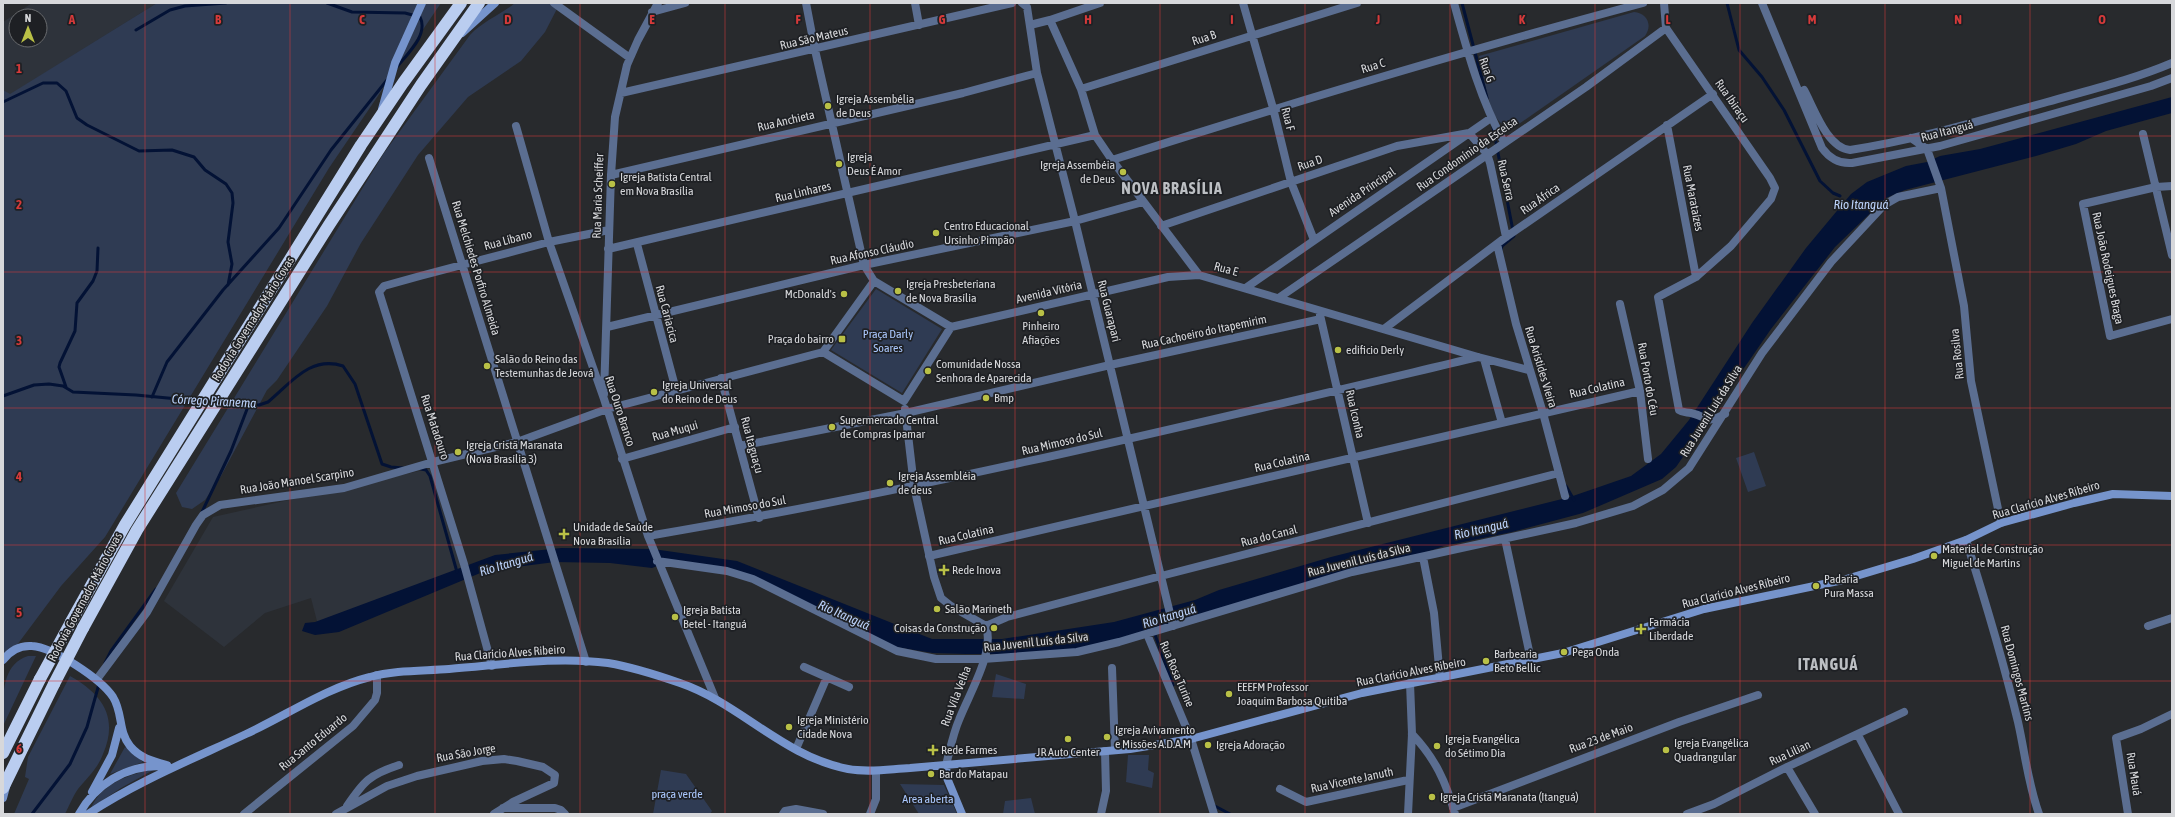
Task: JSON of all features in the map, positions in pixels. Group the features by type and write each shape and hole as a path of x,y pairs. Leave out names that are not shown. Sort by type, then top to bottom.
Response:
{"highway":[{"name":"Rodovia Governador Mário Covas","path":"3,753 40,679 129,518 283,269 380,117 461,3"},
{"name":"Rodovia Governador Mário Covas","path":"6,783 82,628 137,530 329,225 479,3"}],"street":[{"name":"Rodovia Governador Mário Covas","path":"380,117 395,63 422,3"},
{"path":"449,46 495,3"},
{"path":"554,3 630,58"},
{"name":"Rua Maria Scheiffer","path":"604,399 610,175 615,118 630,58 652,12 658,3"},
{"path":"652,12 685,3"},
{"path":"806,3 814,50 832,122 864,265 874,281 951,327 904,401 914,486 929,556 941,598 951,606 986,626"},
{"path":"915,3 919,25"},
{"name":"Rua São Mateus","path":"621,94 1012,3"},
{"name":"Rua Guarapari","path":"1022,3 1027,7 1037,73 1075,221 1168,608 1173,623"},
{"path":"1030,25 1050,20 1100,3"},
{"name":"Rua F","path":"1243,3 1273,108 1291,182 1314,240"},
{"name":"Rua B","path":"1081,89 1357,3"},
{"name":"Rua G","path":"1454,3 1468,51 1491,118 1504,142"},
{"name":"Rua C","path":"1112,160 1273,108 1468,51 1643,3"},
{"path":"1664,3 1666,28"},
{"name":"Rua Itanguá","path":"1762,3 1787,59 1822,148 1830,158 1841,163 1852,163 1927,149 2140,90 2172,78"},
{"name":"Rua E","path":"1050,20 1081,89 1095,135 1143,202 1199,274 1280,297 1384,330 1528,370"},
{"name":"Rua Ibiraçu","path":"1666,28 1713,94 1770,178 1775,188 1772,200 1731,246 1696,277"},
{"name":"Rua Condomínio da Escelsa","path":"1280,297 1586,87 1666,28"},
{"name":"Rua Itanguá","path":"1787,59 1829,137 1836,146 1850,150 1911,138 2135,77 2172,63"},
{"name":"Rua Anchieta","path":"610,175 832,122 963,93 1037,73"},
{"name":"Rua África","path":"1384,330 1506,237 1713,94"},
{"name":"Avenida Principal","path":"1247,288 1491,118"},
{"name":"Rua Marataízes","path":"1667,125 1696,277"},
{"name":"Rua Ouro Branco","path":"516,126 549,242 604,399 622,459 648,536 657,561 715,698"},
{"name":"Rua D","path":"1161,226 1396,146 1469,134"},
{"name":"Rua Serra","path":"1469,134 1487,154 1506,237"},
{"path":"2142,134 2172,255"},
{"name":"Rua Linhares","path":"608,249 637,244 1095,135"},
{"path":"1911,138 1927,149"},
{"name":"Rua Rosilva","path":"1927,149 1940,185 1964,306 1971,381 2001,523"},
{"name":"Rua Melchiedes Porfiro Almeida","path":"429,158 586,662"},
{"name":"Rua Juvenil Luís da Silva","path":"657,561 727,571 753,579 897,651 936,659 1077,652 1147,634 1173,623 1352,572 1576,523 1633,506 1663,490 1689,468 1725,414 1762,353 1831,262 1877,212 1898,198 1940,185"},
{"path":"2156,187 2172,186"},
{"name":"Rua João Rodeigues Braga","path":"2156,187 2083,204 2110,336 2172,319"},
{"name":"Rua Afonso Cláudio","path":"607,327 864,265 1075,221 1143,202"},
{"name":"Rua Líbano","path":"380,299 379,292 384,286 549,242 609,230"},
{"name":"Rua Cariacica","path":"637,244 676,390"},
{"name":"Rua Aristides Vieira","path":"1498,244 1528,370 1543,413 1565,496"},
{"name":"Avenida Vitória","path":"951,327 1168,277 1199,274"},
{"path":"1696,277 1658,297 1678,410 1684,413 1692,413 1704,420 1714,419 1725,414"},
{"path":"607,410 676,390 823,352 874,281"},
{"name":"Rua Matadouro","path":"380,299 433,462 464,564 492,666"},
{"name":"Rua Porto do Céu","path":"1620,304 1640,391 1648,459"},
{"name":"Rua Iconha","path":"1319,310 1368,523"},
{"name":"Rua Cachoeiro do Itapemirim","path":"740,446 906,413 1110,365 1321,319"},
{"path":"823,352 904,401"},
{"path":"1481,358 1502,423"},
{"name":"Rua Mimoso do Sul","path":"648,536 760,518 914,486 1128,439 1481,358"},
{"name":"Rua Itaguaçu","path":"722,378 760,518"},
{"name":"Rua Colatina","path":"929,556 1640,391"},
{"name":"Rua João Manoel Scarpino","path":"97,680 147,612 203,515 220,505 344,488 433,462 517,442 607,410"},
{"name":"Rua Muqui","path":"622,459 735,427"},
{"name":"Rua do Canal","path":"986,626 1007,617 1559,473"},
{"name":"Rua Clarício Alves Ribeiro","path":"88,814 177,764 246,734 344,685 377,675 492,666 519,662 608,663 695,688 715,698 774,738 826,762 848,769 876,771 1105,751 1191,739 1362,693 1563,653 1704,609 1843,580 1913,559 1966,540 2001,523 2113,494 2172,496"},
{"path":"1505,539 1531,660"},
{"name":"Rua Domingos Martins","path":"1966,540 1995,634 2018,723 2029,781 2039,814"},
{"path":"1424,557 1434,613 1440,678"},
{"path":"2148,626 2172,618"},
{"name":"Rua Vila Velha","path":"946,765 958,720 988,644 989,635 986,626"},
{"name":"Rua Rosa Turine","path":"1147,634 1191,739 1214,814"},
{"path":"3,660 10,652 21,647 32,646 44,649 74,664 97,680 115,702 120,725 128,744 139,755 146,759 167,765"},
{"path":"804,667 849,687"},
{"path":"1112,668 1115,750"},
{"name":"Rua Santo Eduardo","path":"244,814 353,726 375,700 377,693 377,675"},
{"path":"796,749 827,677"},
{"path":"1408,814 1408,780 1412,734 1410,683"},
{"name":"Rua 23 de Maio","path":"1454,811 1679,722 1758,695"},
{"name":"Rua Lilian","path":"1687,814 1714,804 1787,767 1858,735 1904,712"},
{"path":"3,742 22,714"},
{"name":"Rua Mauá","path":"2128,814 2116,738 2141,729 2172,714"},
{"path":"88,798 112,755 120,725"},
{"path":"1412,734 1424,747 1443,777 1454,811"},
{"path":"1858,735 1900,814"},
{"path":"1102,814 1106,791 1105,751"},
{"name":"Rua São Jorge","path":"336,814 388,786 401,781 482,761 499,759 517,761 543,767 553,772 555,780 554,783 494,814"},
{"name":"Rua Clarício Alves Ribeiro","path":"79,814 88,798 105,783 125,773 146,767 177,764"},
{"path":"346,808 361,785 376,773 399,765"},
{"path":"946,765 947,778 962,814"},
{"path":"1787,767 1815,814"},
{"path":"870,814 876,799 876,771"},
{"name":"Rua Vicente Januth","path":"1280,789 1306,802 1408,780"},
{"path":"3,798 6,783"},
{"path":"1711,814 1714,804"},
{"path":"503,808 555,808 561,810 565,814"},
{"path":"783,814 784,811 796,810 823,814"}],"shaded area":[{"path":"32,3 157,3 3,99 3,22 8,19 8,48 48,48 48,8 24,8"},
{"path":"433,468 467,578 319,629 311,598 265,613 224,647 164,601 213,517"}],"green space":[{"path":"157,3 441,3 329,168 105,537 61,586 17,645 3,653 3,90 10,94"},
{"path":"515,3 560,3 545,32 521,61 468,97 418,155 361,243 327,306 277,380 267,390 221,476 205,500 192,509 182,507 176,493 384,153 470,35 480,26"},
{"path":"1634,12 1639,13 1647,20 1648,28 1645,36 1516,126 1506,126 1498,120 1491,107 1479,56"},
{"name":"Praça Darly Soares","path":"876,289 942,329 902,393 831,350"},
{"path":"1754,452 1766,486 1748,492 1736,458"},
{"path":"28,656 36,656 3,726 4,694 8,675 12,667 19,660"},
{"path":"996,674 1026,684 1024,699 992,697"},
{"path":"70,676 81,683 99,699 108,718 109,729 107,741 101,759 76,792 65,814 14,814 29,779 25,777 28,757"},
{"path":"125,747 143,762 110,774"},
{"path":"1128,755 1149,755 1148,770 1154,773 1152,788 1126,782"},
{"path":"155,769 121,788 91,808 96,799 109,786 127,777"},
{"name":"praça verde","path":"661,770 686,774 712,811 710,814 653,814"},
{"name":"Area aberta","path":"900,784 944,785 957,814 919,814"},
{"path":"1031,798 1035,814 1003,814 1005,801"}],"water":[{"name":"Rio Itanguá","path":"2172,97 2172,113 2106,131 2076,144 2036,156 1905,190 1886,198 1835,247 1771,329 1676,467 1662,479 1583,513 1512,532 1444,546 1415,556 1087,649 1036,654 933,653 896,647 747,575 665,563 652,568 610,563 555,562 485,571 339,632 315,635 302,631 305,623 315,622 495,555 561,548 653,549 737,561 932,639 1002,639 1114,622 1195,600 1219,590 1331,557 1570,497 1631,476 1661,454 1689,420 1752,323 1806,248 1851,194 1867,182 1906,166 1927,162 1940,156 1980,149"}],"waterway":[{"path":"136,30 170,10 185,6 226,3"},
{"path":"327,3 352,12 405,13 420,17 422,31 416,44 396,68"},
{"path":"1462,3 1487,98"},
{"path":"1727,3 1739,50 1762,77 1784,110 1820,181 1833,193 1840,196"},
{"path":"152,397 167,362 223,290 279,228 331,150 387,80"},
{"path":"3,102 43,83 57,83 66,91 77,118 87,125 139,151 172,150 194,157 205,170 226,184 232,193 233,203 228,242 232,264 228,285"},
{"path":"1493,127 1514,236 1502,246 1501,250"},
{"path":"66,387 59,367 75,331 77,303 93,281 97,271 98,248"},
{"name":"Córrego Piranema","path":"222,402 259,405 268,402 301,373 311,368 320,364 343,366 355,384 382,464 391,467 403,468"},
{"name":"Córrego Piranema","path":"3,396 34,385 49,384 63,386 73,392 136,395 199,401"},
{"path":"202,512 231,451 249,404"},
{"name":"Córrego Piranema","path":"421,469 426,470 430,476 457,572"},
{"path":"1566,486 1574,500"},
{"path":"105,663 111,651 156,589"},
{"path":"1154,632 1173,685"},
{"path":"32,814 70,764 87,727 99,684"},
{"path":"1213,805 1230,814"}],"place":[{"name":"Igreja Assembélia de Deus","path":"828,106"},
{"name":"Igreja Deus É Amor","path":"839,164"},
{"name":"Igreja Assembéia de Deus","path":"1123,172"},
{"name":"Igreja Batista Central em Nova Brasília","path":"612,184"},
{"name":"Centro Educacional Ursinho Pimpão","path":"936,233"},
{"name":"Igreja Presbeteriana de Nova Brasília","path":"898,291"},
{"name":"McDonald's","path":"844,294"},
{"name":"Pinheiro Afiações","path":"1041,313"},
{"name":"Praça do bairro","path":"842,339"},
{"name":"edificio Derly","path":"1338,350"},
{"name":"Salão do Reino das Testemunhas de Jeová","path":"487,366"},
{"name":"Comunidade Nossa Senhora de Aparecida","path":"928,371"},
{"name":"Igreja Universal do Reino de Deus","path":"654,392"},
{"name":"Bmp","path":"986,398"},
{"name":"Supermercado Central de Compras Ipamar","path":"832,427"},
{"name":"Igreja Cristã Maranata (Nova Brasília 3)","path":"458,452"},
{"name":"Igreja Assembléia de deus","path":"890,483"},
{"name":"Unidade de Saúde Nova Brasília","path":"564,534"},
{"name":"Material de Construção Miguel de Martins","path":"1934,556"},
{"name":"Rede Inova","path":"944,570"},
{"name":"Padaria Pura Massa","path":"1816,586"},
{"name":"Salão Marineth","path":"937,609"},
{"name":"Igreja Batista Betel - Itanguá","path":"675,617"},
{"name":"Coisas da Construção","path":"994,628"},
{"name":"Farmácia Liberdade","path":"1641,629"},
{"name":"Pega Onda","path":"1564,652"},
{"name":"Barbearia Beto Bellic","path":"1486,661"},
{"name":"EEEFM Professor Joaquim Barbosa Quitiba","path":"1229,694"},
{"name":"Igreja Ministério Cidade Nova","path":"789,727"},
{"name":"Igreja Avivamento e Missões A.D.A.M","path":"1107,737"},
{"name":"JR Auto Center","path":"1068,739"},
{"name":"Igreja Adoração","path":"1208,745"},
{"name":"Igreja Evangélica do Sétimo Dia","path":"1437,746"},
{"name":"Rede Farmes","path":"933,750"},
{"name":"Igreja Evangélica Quadrangular","path":"1666,750"},
{"name":"Bar do Matapau","path":"931,774"},
{"name":"Igreja Cristã Maranata (Itanguá)","path":"1432,797"}],"district":[{"name":"NOVA BRASÍLIA","path":"1172,188"},
{"name":"ITANGUÁ","path":"1828,664"}]}
